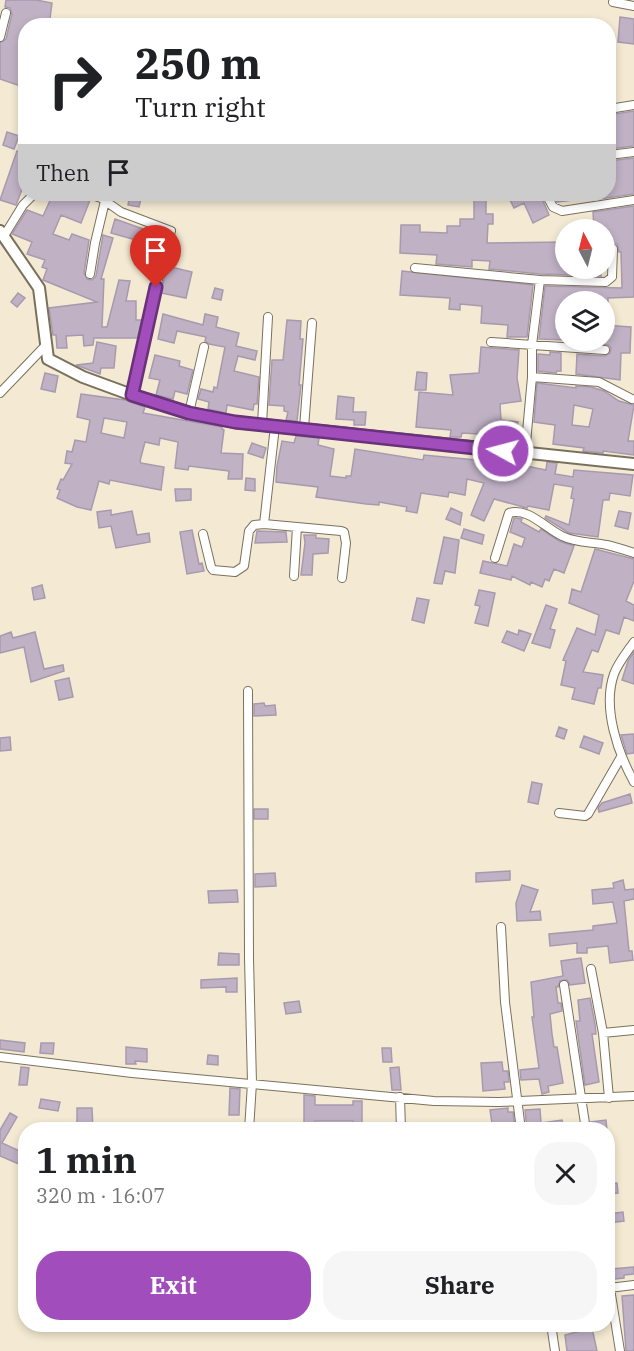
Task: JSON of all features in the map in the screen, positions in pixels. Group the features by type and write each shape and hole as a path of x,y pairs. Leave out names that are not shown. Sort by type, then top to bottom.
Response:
{"street":[{"path":"613,2 634,6"},
{"path":"0,37 6,13"},
{"path":"616,108 634,105"},
{"path":"616,154 634,152"},
{"path":"550,201 553,207 562,211 634,200"},
{"path":"27,201 2,233 39,288 47,356 51,362 83,377 189,413 235,422 634,464"},
{"path":"90,274 105,201 121,212 171,231 160,266 132,395"},
{"path":"416,268 540,280 606,282 610,279"},
{"path":"525,454 532,377 532,345 540,280"},
{"path":"262,424 268,317"},
{"path":"304,428 312,323"},
{"path":"490,342 555,347"},
{"path":"0,393 46,345"},
{"path":"189,413 204,347"},
{"path":"532,377 599,382 632,399"},
{"path":"264,524 275,426"},
{"path":"495,558 504,522 509,513 514,511 525,513 572,541 608,545 634,553"},
{"path":"203,534 211,567 215,571 235,572 243,566 246,560 250,529 254,525 344,532 346,543 342,578"},
{"path":"294,576 297,527"},
{"path":"634,642 614,674 611,691 613,732 621,757 634,782"},
{"path":"248,692 252,1083 250,1122"},
{"path":"559,813 585,816 588,814 621,757"},
{"path":"501,927 505,1002 520,1122"},
{"path":"591,969 603,1033 609,1098"},
{"path":"564,985 585,1122"},
{"path":"603,1033 634,1030"},
{"path":"0,1057 132,1073 434,1101 582,1100 634,1096"},
{"path":"400,1097 401,1122"},
{"path":"615,1287 634,1285"},
{"path":"615,1322 620,1351"},
{"path":"552,1332 555,1351"}],"building":[{"path":"6,0 36,0 52,3 50,18 18,18 18,85 0,79 0,43 6,39 12,14 10,8 5,7"},
{"path":"620,17 634,19 634,44 618,42"},
{"path":"634,111 634,146 616,148 616,114"},
{"path":"7,132 18,136 14,149 3,145"},
{"path":"18,151 18,200 16,205 0,200"},
{"path":"634,158 634,194 616,197 616,160"},
{"path":"50,201 90,201 81,223 61,215 53,234 69,240 72,234 89,240 84,273 87,279 92,280 96,276 103,235 113,238 101,279 104,279 102,327 107,327 119,280 130,281 126,301 136,301 136,320 142,320 139,338 94,338 93,345 84,346 83,335 66,336 67,348 57,348 49,308 97,302 43,280 47,269 42,267 45,260 27,254 32,242 12,234 27,210 43,216"},
{"path":"129,201 140,201 139,207 128,205"},
{"path":"474,201 486,201 486,214 493,214 493,224 488,224 487,243 555,242 555,274 489,269 490,261 472,260 472,267 436,264 437,255 400,253 401,225 420,225 420,232 447,233 447,226 460,226 460,219 474,219"},
{"path":"510,201 543,201 549,215 533,223 524,203 514,208"},
{"path":"634,206 634,297 615,298 615,291 555,291 555,340 539,339 545,286 622,288 621,252 615,244 615,219 593,219 593,212"},
{"path":"115,219 163,236 153,275 146,273 151,251 134,246 136,240 111,233"},
{"path":"167,266 192,272 186,298 161,293"},
{"path":"402,271 533,285 527,337 507,337 508,325 481,323 482,306 460,304 460,310 449,309 450,298 400,295"},
{"path":"215,288 223,290 221,300 212,298"},
{"path":"18,293 25,298 17,307 11,302"},
{"path":"163,314 203,325 205,314 218,317 216,327 239,333 236,346 257,351 255,360 238,356 234,371 259,377 257,404 254,404 253,410 227,405 226,413 208,409 209,402 198,399 201,389 213,392 214,387 217,388 225,347 209,344 205,341 206,337 177,331 174,343 158,339"},
{"path":"287,320 301,321 300,339 303,339 297,421 286,420 288,412 284,411 284,406 269,405 272,360 283,360"},
{"path":"615,326 631,327 630,353 621,353 620,380 576,374 577,354 605,356 615,351"},
{"path":"97,342 116,346 114,368 101,368 100,374 76,365 93,363"},
{"path":"481,347 519,350 517,378 521,401 500,404 501,420 518,422 515,442 502,441 503,438 479,434 462,433 461,437 450,437 451,430 416,427 419,392 453,395 450,375 479,373"},
{"path":"550,352 561,353 561,371 556,373 538,371 538,354 550,355"},
{"path":"155,355 180,361 179,366 193,370 187,394 175,391 173,399 156,395 160,380 149,378"},
{"path":"417,372 427,373 426,390 415,390"},
{"path":"45,373 58,376 55,392 41,389"},
{"path":"537,383 576,388 576,386 591,387 604,391 619,401 634,405 628,441 634,441 634,455 583,451 584,448 553,444 555,425 534,422","holes":["574,405 593,409 589,427 572,425"]},
{"path":"81,394 125,400 145,407 143,413 222,427 224,430 221,453 243,454 242,479 228,479 229,471 189,466 188,470 175,468 178,442 160,438 159,445 145,442 140,461 164,467 161,490 110,480 109,484 99,481 91,510 77,507 57,498 60,490 57,489 72,464 65,463 67,451 72,452 75,440 86,442 90,420 77,417","holes":["104,418 127,422 124,438 101,433"]},
{"path":"338,396 354,398 353,412 366,412 365,425 354,425 354,420 336,419"},
{"path":"296,436 319,438 318,445 334,449 330,476 346,478 346,476 351,476 355,449 423,460 424,455 476,460 476,463 496,467 497,460 546,470 547,462 557,463 555,474 573,477 574,470 633,475 630,496 610,493 609,500 603,500 598,537 569,533 545,518 546,516 569,525 574,499 571,498 573,487 554,484 549,510 528,506 527,508 494,499 484,521 471,515 484,483 467,479 465,495 449,492 448,497 421,493 417,513 406,511 407,507 379,502 379,505 366,504 316,497 318,487 276,482 282,441 294,443"},
{"path":"252,443 266,448 263,458 248,453"},
{"path":"246,478 255,479 255,491 245,490"},
{"path":"175,489 191,489 191,500 176,501"},
{"path":"451,508 462,513 460,525 446,519"},
{"path":"111,510 111,515 132,511 137,535 149,533 150,542 116,548 111,526 99,528 97,512"},
{"path":"619,511 631,513 628,529 615,526"},
{"path":"514,518 522,519 521,522 539,532 541,529 559,541 574,546 564,573 554,569 549,581 545,579 542,587 531,582 530,585 512,576 511,580 480,573 483,561 507,566 514,544 522,547 525,538 510,532"},
{"path":"464,529 484,535 482,544 461,538"},
{"path":"192,530 199,564 202,563 204,571 187,574 180,532"},
{"path":"257,531 286,532 287,542 255,543"},
{"path":"304,535 316,535 316,538 329,539 328,553 313,554 312,575 301,575"},
{"path":"444,537 459,540 455,573 445,571 442,584 434,583"},
{"path":"595,549 634,559 634,581 626,601 634,605 634,621 624,617 619,634 606,630 598,652 592,650 583,672 603,675 601,688 598,688 594,704 572,699 575,688 561,685 566,661 563,660 577,628 595,635 599,615 569,603 572,589 581,592"},
{"path":"42,585 45,598 34,600 32,588"},
{"path":"479,590 495,593 488,626 475,623 480,606 475,605"},
{"path":"417,598 429,600 424,623 412,620"},
{"path":"546,605 557,609 550,629 555,630 550,648 532,643"},
{"path":"519,630 531,634 524,651 502,642 507,631 518,635"},
{"path":"11,632 13,638 35,632 44,669 63,665 64,671 31,682 24,647 0,653 0,636"},
{"path":"634,652 634,684 622,680 628,661"},
{"path":"69,678 73,697 59,700 55,681"},
{"path":"264,703 265,706 275,705 276,715 254,716 254,704"},
{"path":"559,727 567,730 564,739 556,736"},
{"path":"634,734 634,753 627,754 621,735"},
{"path":"584,736 603,743 599,754 580,747"},
{"path":"10,737 11,750 0,751 0,738"},
{"path":"532,782 542,784 538,804 528,802"},
{"path":"630,794 632,803 599,812 598,808 602,803"},
{"path":"254,809 268,809 268,819 254,819"},
{"path":"510,871 510,880 476,882 476,873"},
{"path":"275,873 276,886 255,887 255,874"},
{"path":"623,880 625,890 634,889 634,899 624,901 629,951 632,951 633,960 610,963 608,946 587,948 587,953 577,953 577,943 550,946 549,934 593,930 593,926 617,923 613,902 593,904 592,890 614,888 613,883"},
{"path":"522,885 538,890 530,912 540,911 541,920 517,921 516,903"},
{"path":"237,890 238,902 209,903 208,891"},
{"path":"219,953 239,954 239,965 218,965"},
{"path":"581,958 585,983 570,985 567,980 560,981 556,987 558,1003 561,1003 562,1011 550,1014 554,1047 557,1047 563,1083 548,1086 549,1092 542,1094 539,1079 521,1080 520,1070 539,1068 532,1017 534,1017 531,982 563,976 561,961"},
{"path":"237,978 237,992 226,992 226,987 201,988 201,980"},
{"path":"590,998 595,1024 596,1034 592,1034 599,1082 585,1085 576,1021 580,1021 578,1000"},
{"path":"299,1001 301,1012 286,1014 284,1003"},
{"path":"0,1040 25,1043 24,1052 0,1049"},
{"path":"41,1043 54,1043 53,1054 40,1053"},
{"path":"126,1047 147,1049 147,1062 135,1061 136,1064 126,1064"},
{"path":"382,1048 391,1048 392,1062 383,1062"},
{"path":"208,1055 218,1056 218,1065 207,1064"},
{"path":"502,1062 503,1071 508,1071 509,1082 504,1082 505,1089 483,1091 481,1063"},
{"path":"21,1067 29,1068 27,1085 19,1085"},
{"path":"399,1067 401,1090 392,1090 390,1068"},
{"path":"230,1088 240,1089 239,1115 229,1115"},
{"path":"304,1095 315,1096 315,1105 353,1105 353,1101 362,1101 362,1122 304,1122"},
{"path":"41,1099 60,1102 58,1111 39,1108"},
{"path":"77,1108 92,1108 93,1122 77,1122"},
{"path":"508,1108 508,1112 513,1112 514,1122 492,1122 490,1110"},
{"path":"540,1109 541,1122 526,1122 525,1110"},
{"path":"10,1113 17,1117 2,1143 18,1150 18,1164 0,1156 0,1130"},
{"path":"615,1183 617,1183 618,1193 615,1193"},
{"path":"623,1212 624,1221 615,1222 615,1213"},
{"path":"634,1267 634,1274 615,1279 615,1269"},
{"path":"634,1295 634,1351 626,1351 622,1296"},
{"path":"593,1332 597,1351 567,1351 565,1335"}],"route":[{"path":"156,287 132,395 189,413 235,422 503,451"}]}
